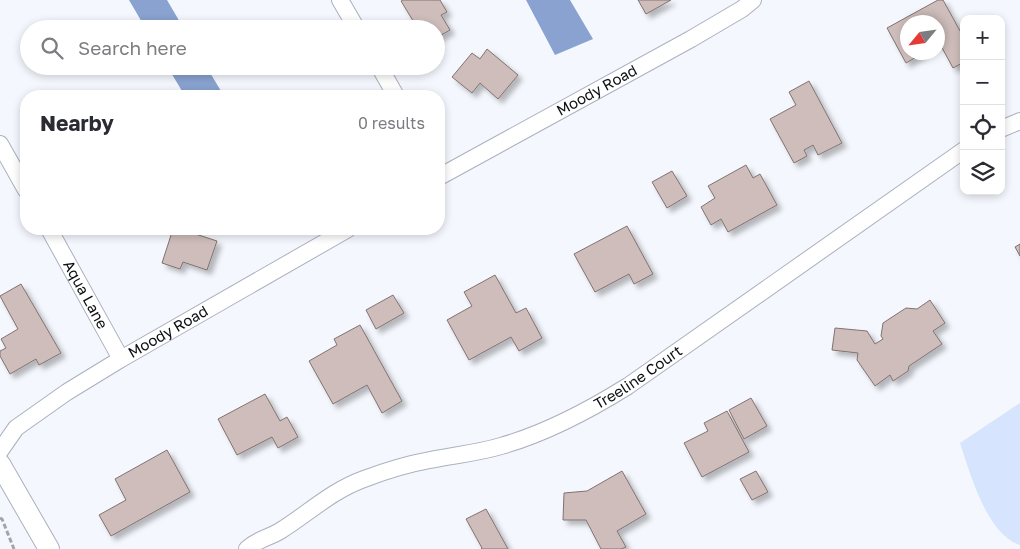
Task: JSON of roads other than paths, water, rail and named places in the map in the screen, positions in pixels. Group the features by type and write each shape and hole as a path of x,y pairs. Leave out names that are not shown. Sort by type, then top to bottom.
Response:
{"street":[{"path":"340,0 352,20"},
{"name":"Moody Road","path":"445,172 691,39 742,9 753,0"},
{"path":"384,75 393,90"},
{"path":"1005,127 1020,121"},
{"path":"0,144 20,179"},
{"name":"Treeline Court","path":"247,549 256,540 279,532 321,501 363,479 408,464 479,452 521,440 595,407 628,386 960,153"},
{"name":"Aqua Lane","path":"52,235 121,360"},
{"name":"Moody Road","path":"0,451 16,428 67,392 338,235"},
{"path":"0,464 49,549"},
{"name":"Treeline Court","path":"268,549 279,532"}],"water":[{"path":"129,0 167,0 179,20 141,20"},
{"path":"526,0 570,0 593,39 555,55"},
{"path":"172,75 211,75 220,90 181,90"}]}
